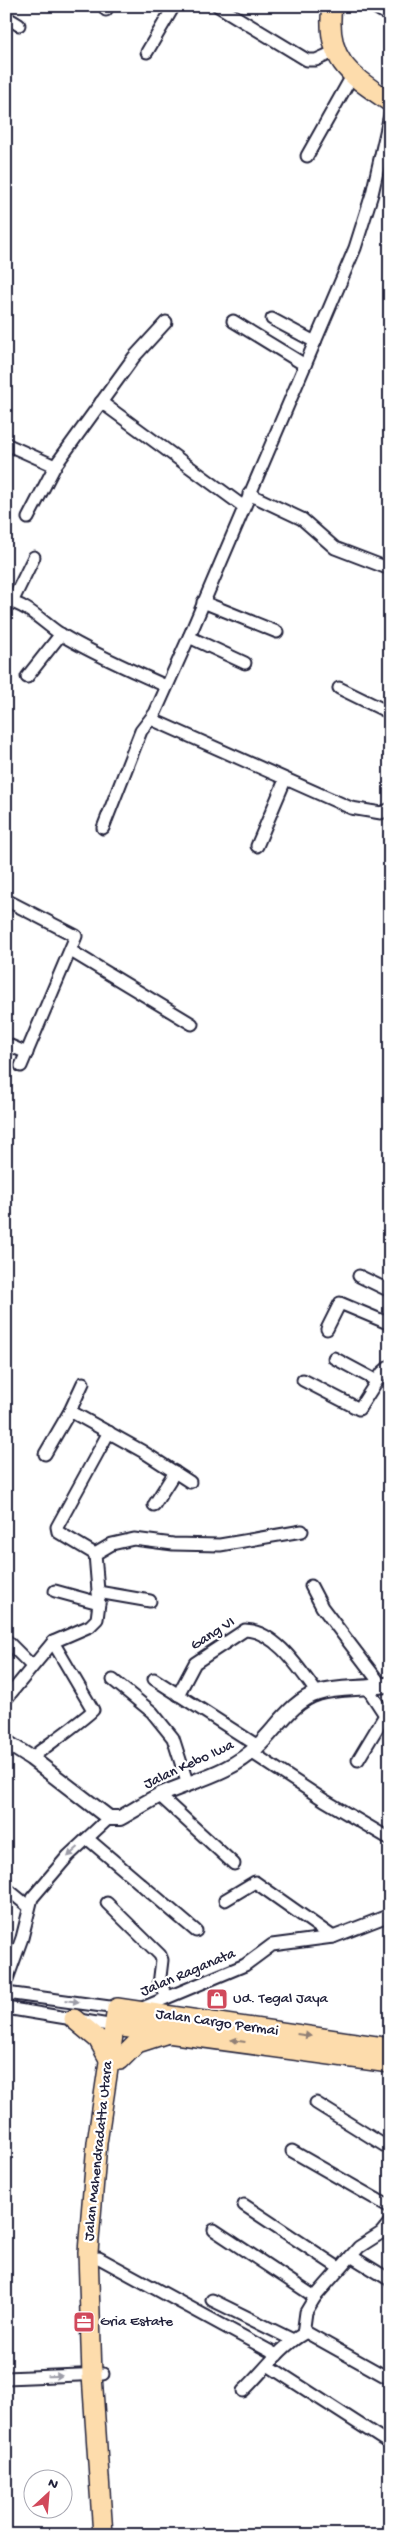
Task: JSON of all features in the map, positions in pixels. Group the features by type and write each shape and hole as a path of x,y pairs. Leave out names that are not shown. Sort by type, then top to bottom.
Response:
{"highway":[{"path":"332,6 330,19 336,51 341,63 352,76 390,102"},
{"name":"Jalan Cargo Permai","path":"125,2016 176,2032 390,2063"},
{"name":"Jalan Cargo Permai","path":"125,2016 390,2048"},
{"name":"Jalan Mahendradatta Utara","path":"114,2535 88,2252 94,2170 114,2059 125,2016"},
{"path":"74,2019 98,2039 114,2059 140,2042 176,2032"},
{"name":"Jalan Mahendradatta Utara","path":"103,2535 98,2374 99,2258 114,2059"}],"street":[{"path":"147,52 174,6"},
{"path":"218,6 307,60 316,60 336,51"},
{"path":"373,6 390,16"},
{"path":"6,17 19,25"},
{"path":"307,156 352,76"},
{"path":"103,828 141,731 151,719 189,637 316,342 364,223 390,115"},
{"path":"272,319 316,342"},
{"path":"28,518 55,466 134,357 166,322"},
{"path":"233,322 306,365"},
{"path":"101,402 244,507"},
{"path":"6,444 55,466"},
{"path":"249,494 302,519 327,543 335,548 390,569"},
{"path":"34,557 9,601 31,612 61,634 166,686"},
{"path":"203,602 277,632"},
{"path":"27,677 61,634"},
{"path":"189,637 245,663"},
{"path":"339,688 390,713"},
{"path":"151,719 351,808 381,813 390,809"},
{"path":"257,846 285,780"},
{"path":"6,900 75,934 76,939 21,1066"},
{"path":"71,951 192,1024"},
{"path":"6,1044 27,1053"},
{"path":"359,1276 390,1291"},
{"path":"326,1329 340,1303 390,1324"},
{"path":"334,1358 377,1381"},
{"path":"303,1380 359,1409 377,1381 390,1366"},
{"path":"46,1454 84,1383"},
{"path":"70,1411 109,1432 190,1482"},
{"path":"95,1554 58,1532 57,1527 109,1432"},
{"path":"154,1504 176,1472"},
{"path":"95,1554 112,1544 134,1539 173,1544 220,1546 302,1531"},
{"path":"6,1699 53,1642 94,1623 99,1598 95,1554"},
{"path":"311,1586 325,1612 380,1686 388,1716 358,1760"},
{"path":"55,1591 99,1598 150,1601"},
{"name":"Gang VI","path":"178,1695 195,1664 245,1630 251,1630 274,1643 296,1665 317,1693"},
{"path":"6,1640 32,1666"},
{"path":"31,1758 64,1731 90,1715 93,1710 53,1642"},
{"path":"154,1679 255,1749 324,1800 390,1839"},
{"path":"112,1680 152,1712 173,1738 188,1785"},
{"path":"317,1693 380,1686"},
{"name":"Jalan Kebo Iwa","path":"109,1818 120,1818 160,1796 207,1778 255,1749 288,1713 317,1693"},
{"path":"6,1742 31,1758 109,1818 40,1882 32,1898 22,1938 6,1982"},
{"path":"160,1796 234,1864"},
{"path":"88,1839 196,1931"},
{"path":"225,1900 255,1882 332,1937"},
{"path":"6,1888 29,1907"},
{"path":"107,1904 160,1955 162,1960 158,1984 168,1996"},
{"name":"Jalan Raganata","path":"125,2016 168,1996 245,1965 272,1945 332,1937 390,1915"},
{"name":"Jalan Cargo Permai","path":"6,1993 44,1998 125,2016"},
{"path":"41,2013 44,1998"},
{"name":"Jalan Cargo Permai","path":"6,2008 74,2019 125,2016"},
{"path":"316,2103 390,2149"},
{"path":"292,2151 390,2207"},
{"path":"244,2205 339,2268"},
{"path":"243,2391 269,2366 277,2355 304,2331 306,2312 339,2268 364,2243 381,2233 390,2222"},
{"path":"214,2230 316,2297"},
{"path":"351,2256 390,2280"},
{"path":"99,2258 277,2355"},
{"path":"212,2300 293,2340"},
{"path":"304,2331 390,2379"},
{"path":"269,2366 390,2444"},
{"path":"6,2378 98,2374"}],"place":[{"name":"Ud. Tegal Jaya","path":"217,1999"},
{"name":"Gria Estate","path":"84,2322"}]}
